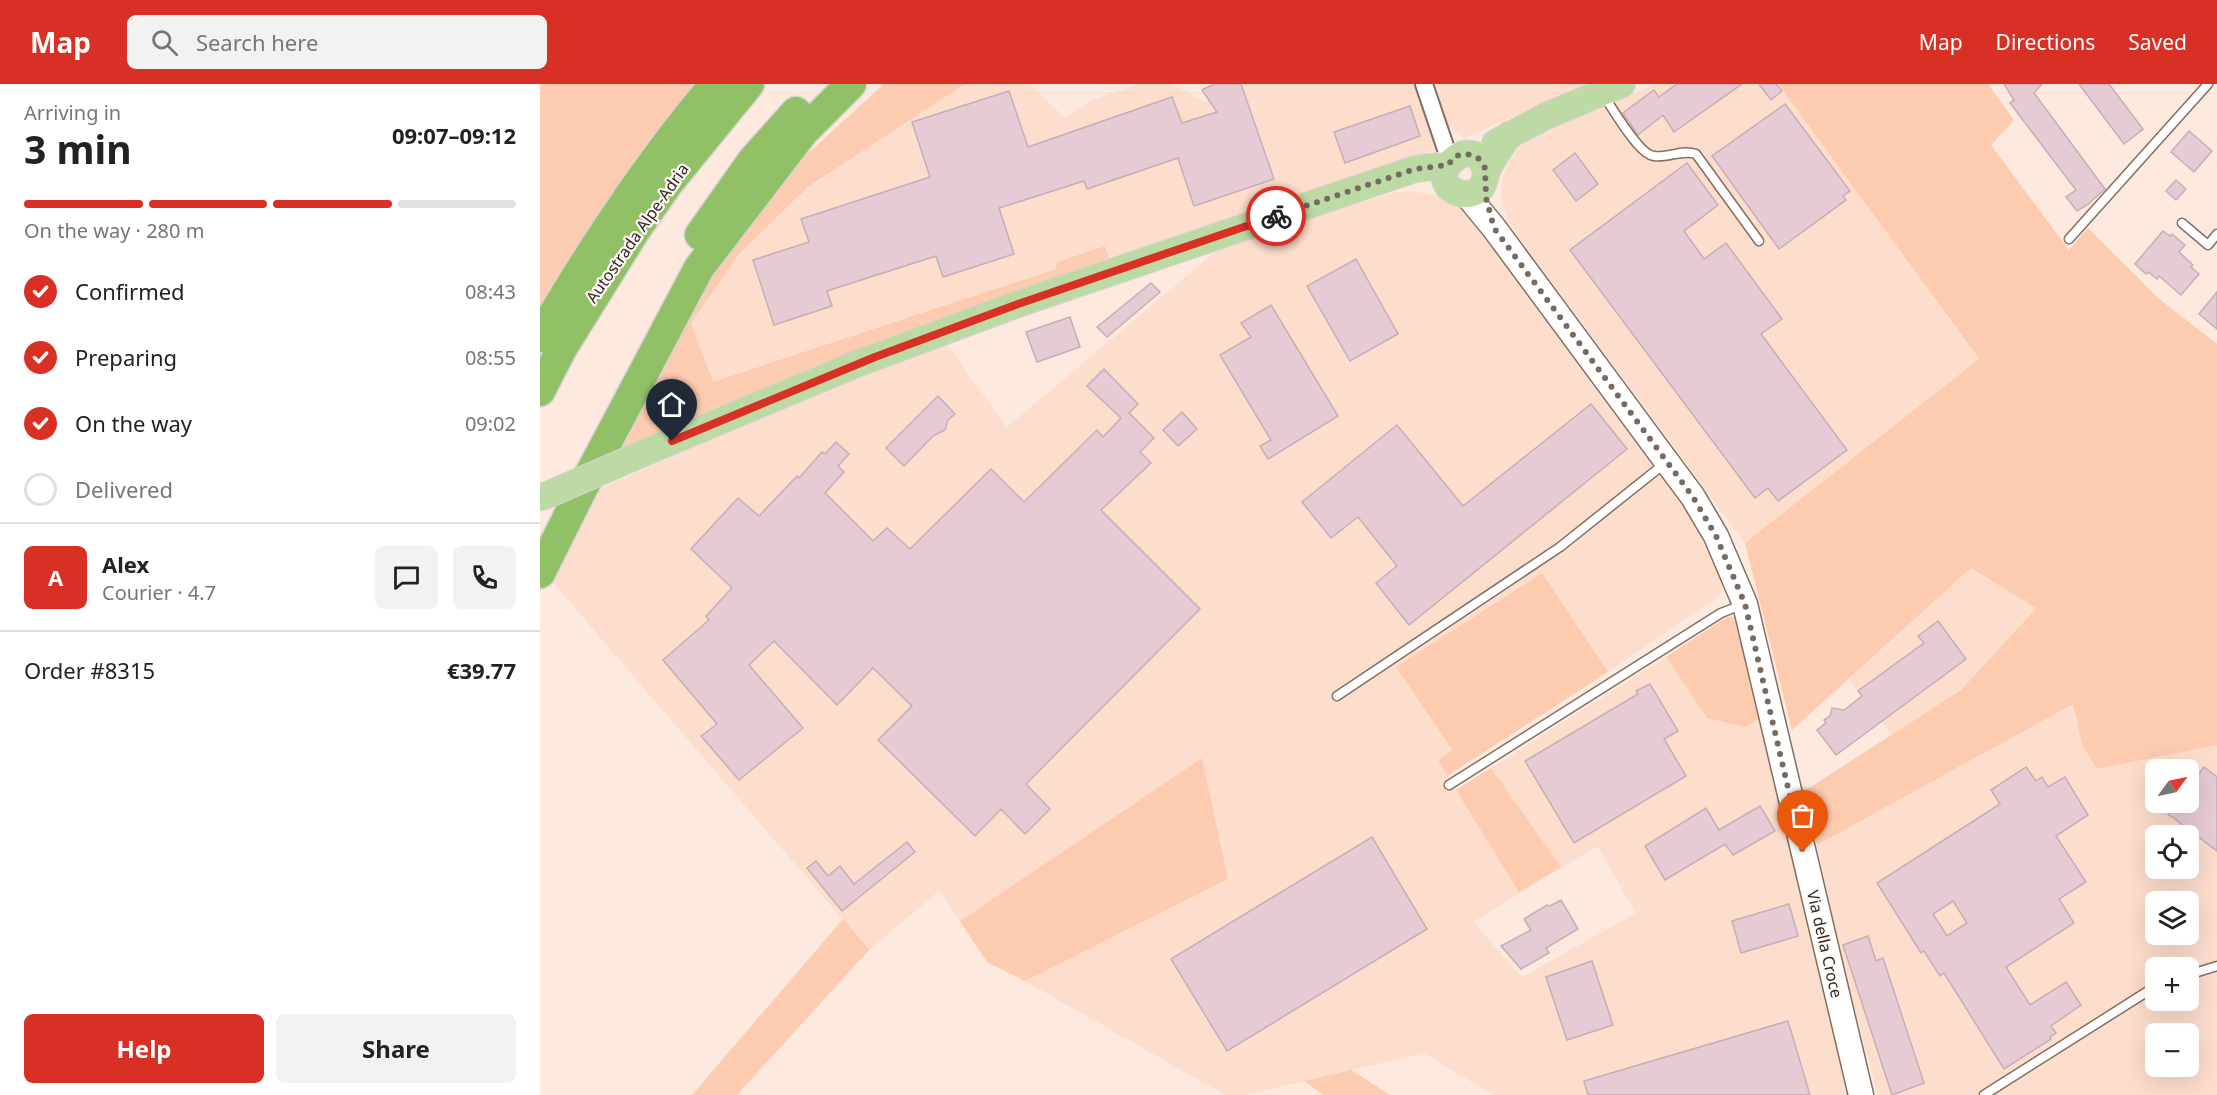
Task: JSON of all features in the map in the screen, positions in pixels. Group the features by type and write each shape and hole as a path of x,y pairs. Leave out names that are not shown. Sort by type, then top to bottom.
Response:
{"highway":[{"name":"Autostrada Alpe-Adria","path":"540,337 611,222 683,121 715,84"},
{"name":"Autostrada Alpe-Adria","path":"540,391 574,328 634,232 669,182 749,84"},
{"path":"540,530 598,415 687,253 753,160 823,84"},
{"path":"540,573 699,268 804,131 851,84"},
{"path":"764,181 874,84"}],"main road":[{"path":"540,498 854,365 963,324 1415,169 1467,175 1509,135 1546,116 1612,88"},
{"name":"Via della Croce","path":"1467,175 1494,228 1693,497 1716,536 1745,604 1861,1095"}],"street":[{"name":"Via della Croce","path":"1424,84 1467,175"}],"lane":[{"path":"2069,239 2208,84"},
{"path":"1612,88 1621,122 1646,153 1655,156 1689,152 1696,154 1759,241"},
{"path":"2182,223 2208,244 2217,234"},
{"path":"1337,696 1560,547 1667,462"},
{"path":"1449,785 1721,613 1745,604"},
{"path":"2199,972 2217,966"},
{"path":"1984,1095 2145,993"}],"shaded area":[{"path":"540,84 699,84 540,311"},
{"path":"884,84 965,84 809,186 739,254 691,323 713,382 1056,269 1057,262 1105,246 1109,258 855,354 609,453 699,294 757,210 803,158"},
{"path":"965,84 1030,84 1065,118 1095,99 1139,84 1171,84 1205,102 1240,84 1417,84 1438,150 1109,258 1104,246 1057,262 1056,269 713,383 691,323 739,254 809,186"},
{"path":"1436,84 1589,84 1464,138 1449,126"},
{"path":"1656,84 1778,84 1979,360 1745,543 1517,235 1508,221 1503,205 1501,189 1503,176 1518,149 1535,136"},
{"path":"1778,84 1988,84 2014,120 1991,145 2069,250 2088,228 2158,298 2217,344 2217,745 2097,769 2082,745 2073,704 1817,845 1806,790 1961,690 2036,608 1971,568 1792,730 1745,543 1979,359"},
{"path":"1411,191 1442,197 1470,214 1688,513 1721,579 1722,587 1721,593 1715,599 1608,672 1542,573 1396,667 1452,751 1438,761 1456,790 1666,657 1708,718 1761,717 1853,1095 1493,1095 1424,1053 1244,1095 1225,1095 1025,981 1228,879 1202,758 960,921 940,890 869,950 550,579 593,492 844,381 944,341 1007,427 1231,239 1397,192","holes":["1597,846 1636,913 1522,977 1473,922"]},
{"path":"1971,568 2036,607 1961,690 1891,735 1849,679"},
{"path":"1542,573 1608,672 1447,776 1438,760 1452,750 1396,667"},
{"path":"1727,617 1738,618 1761,717 1745,727 1707,718 1666,657"},
{"path":"2073,704 2082,745 2097,769 2145,759 2145,813 2199,813 2199,759 2147,759 2217,745 2217,978 2215,979 2217,981 2217,1095 1878,1095 1846,976 1817,845"},
{"path":"1202,758 1228,879 1025,981 987,962 960,921"},
{"path":"1491,768 1561,867 1519,892 1456,790"},
{"path":"843,919 869,950 737,1095 692,1095"},
{"path":"1351,1070 1390,1095 1324,1095 1304,1081"}],"building":[{"path":"1214,84 1241,84 1274,179 1194,206 1178,158 1087,189 1084,181 999,208 1014,254 943,277 936,256 827,291 832,306 774,325 753,260 809,242 801,219 930,177 912,122 1009,91 1028,147 1172,97 1182,123 1217,112 1202,90"},
{"path":"1677,84 1742,84 1674,132 1663,115 1638,135 1623,113 1654,90 1659,97"},
{"path":"1759,84 1776,84 1782,91 1771,100"},
{"path":"2004,84 2042,84 2034,93 2105,189 2087,205 2077,211 2066,197 2076,190 2010,103 2014,100"},
{"path":"2079,84 2109,84 2143,129 2124,144"},
{"path":"1785,104 1850,191 1843,196 1846,200 1779,249 1712,156"},
{"path":"1410,106 1420,136 1345,163 1334,132"},
{"path":"2189,131 2212,151 2194,172 2171,152"},
{"path":"1575,153 1598,184 1576,201 1553,170"},
{"path":"1687,163 1718,205 1684,231 1704,259 1726,243 1782,319 1761,334 1847,450 1778,501 1768,488 1755,498 1570,250"},
{"path":"2176,180 2186,189 2176,200 2166,191"},
{"path":"2163,231 2170,236 2172,234 2185,245 2179,252 2199,274 2181,295 2159,276 2157,279 2148,272 2146,274 2135,264"},
{"path":"1356,259 1398,334 1350,361 1307,286"},
{"path":"1151,283 1160,292 1107,337 1097,327"},
{"path":"2217,292 2217,329 2199,314"},
{"path":"1271,305 1338,416 1268,459 1260,446 1271,440 1220,355 1251,337 1241,323"},
{"path":"1070,317 1080,347 1037,362 1026,332"},
{"path":"1104,369 1138,404 1129,413 1154,438 1140,452 1151,463 1101,510 1200,609 1026,784 1050,809 1025,834 1001,809 975,836 878,740 912,706 873,668 837,705 774,641 749,665 803,728 739,780 701,736 717,724 663,660 709,620 706,616 732,588 691,549 738,498 759,516 797,476 799,478 822,452 825,454 836,442 849,454 838,466 844,472 825,493 873,541 887,528 910,549 991,469 1024,502 1097,430 1103,437 1121,418 1087,386"},
{"path":"938,396 955,414 948,420 945,430 933,436 904,466 886,448"},
{"path":"1591,404 1627,449 1409,625 1376,583 1397,566 1358,517 1331,538 1302,502 1397,425 1463,506"},
{"path":"1182,412 1197,429 1178,446 1163,430"},
{"path":"1938,621 1966,659 1836,755 1817,730 1826,723 1824,720 1830,716 1832,708 1844,710 1862,696 1858,691 1924,643 1918,636"},
{"path":"1650,684 1678,731 1664,739 1686,776 1574,843 1525,761 1638,694 1636,691"},
{"path":"2026,767 2036,781 2042,777 2048,787 2065,777 2088,815 2056,836 2086,882 2059,899 2074,923 2006,967 2030,1005 2066,982 2081,1005 2051,1026 2056,1033 2050,1037 2051,1039 2004,1069 1944,973 1940,976 1924,951 1921,953 1877,883 2000,804 1991,790","holes":["1953,901 1967,923 1947,936 1933,914"]},
{"path":"2204,767 2217,777 2217,851 2199,837 2199,825 2183,825 2168,814 2199,813 2199,774"},
{"path":"1760,806 1775,831 1733,855 1725,844 1665,880 1645,846 1706,808 1719,830"},
{"path":"1372,837 1427,929 1227,1051 1171,959"},
{"path":"907,842 915,852 842,911 807,868 816,861 828,876 840,866 854,884"},
{"path":"1561,900 1578,929 1546,948 1549,953 1521,969 1501,946 1531,930 1524,919 1547,905 1550,906"},
{"path":"1789,904 1798,936 1741,953 1732,921"},
{"path":"1868,936 1876,961 1883,958 1924,1083 1892,1095 1843,945"},
{"path":"1592,961 1613,1025 1567,1040 1546,977"},
{"path":"1788,1021 1810,1095 1588,1095 1584,1081"}],"way so far":[{"path":"1276,216 1415,169 1432,165 1448,165 1450,160 1461,154 1473,155 1482,162 1486,173 1484,182 1486,198 1494,228 1693,497 1716,536 1745,604 1803,852"}],"route":[{"path":"672,441 875,357 1018,304 1276,216"}]}
